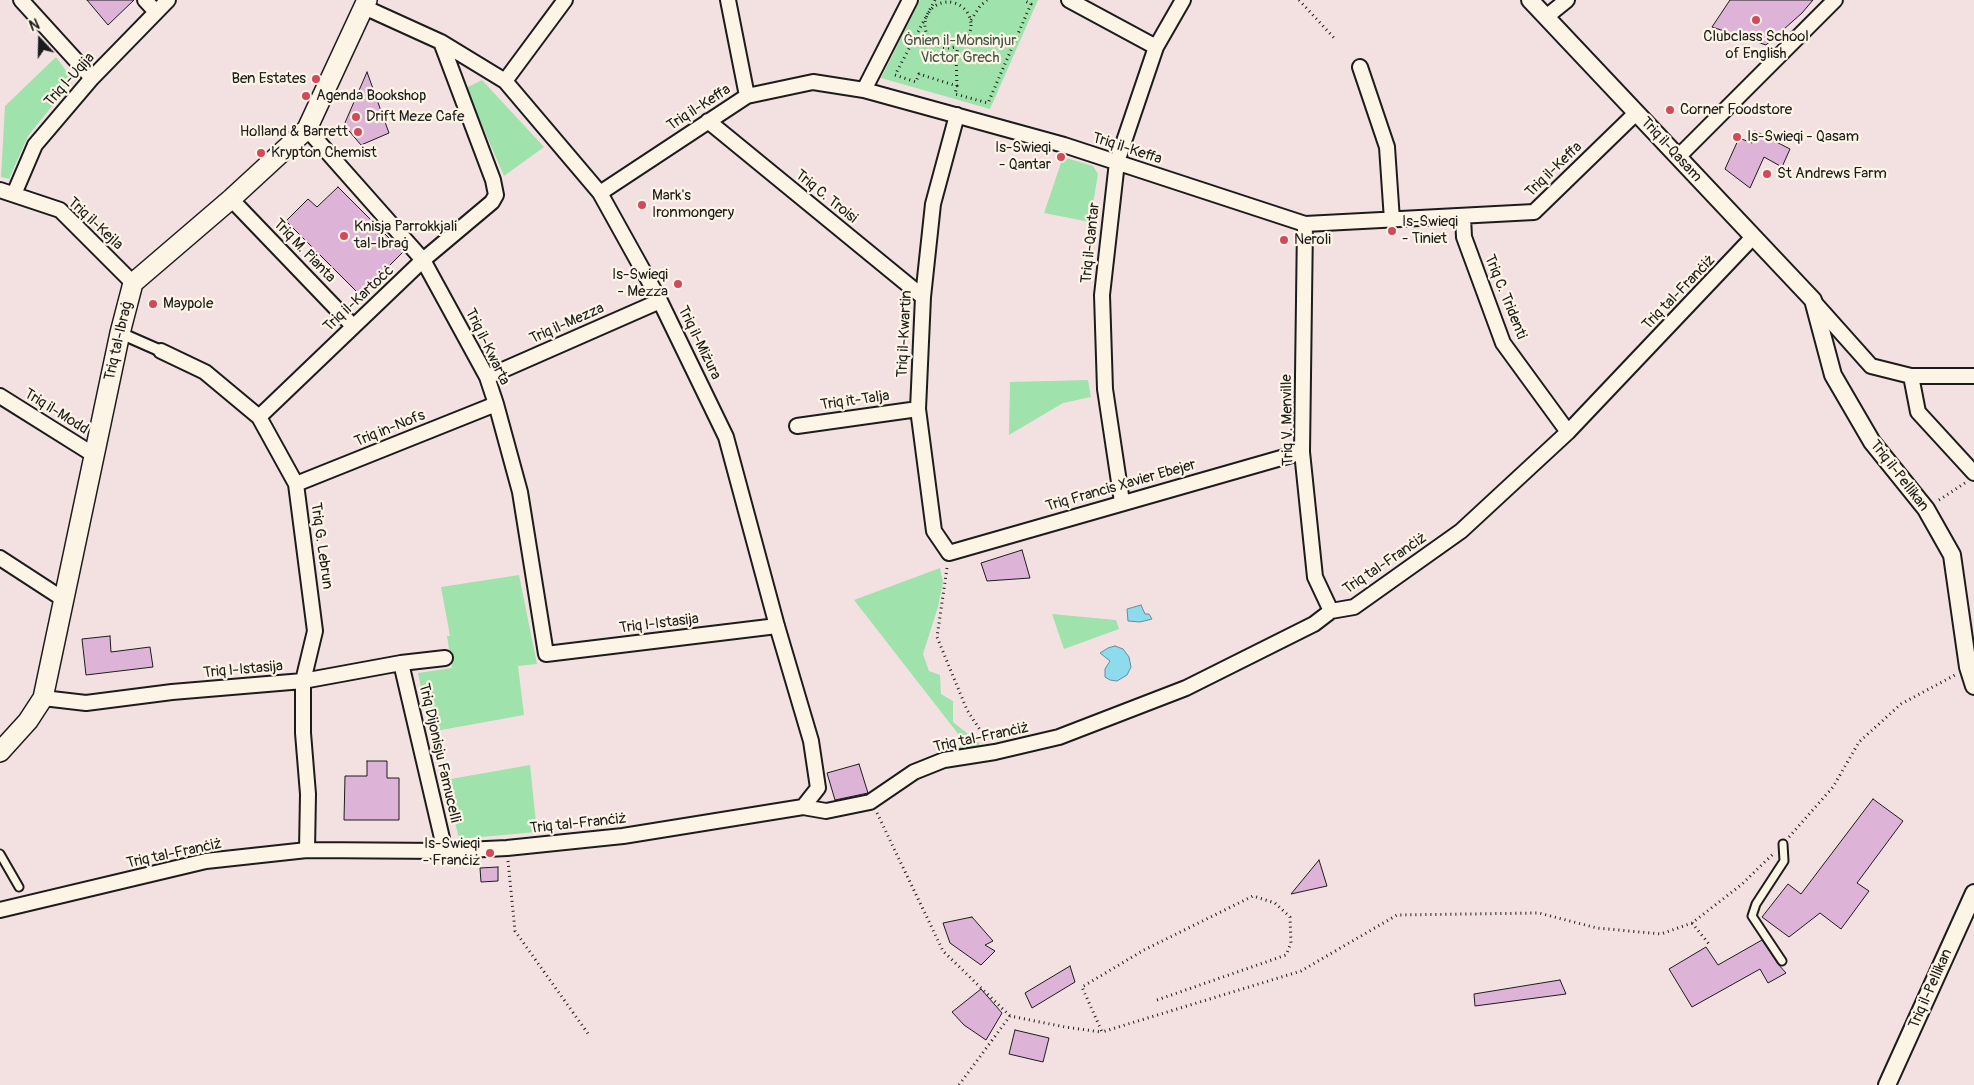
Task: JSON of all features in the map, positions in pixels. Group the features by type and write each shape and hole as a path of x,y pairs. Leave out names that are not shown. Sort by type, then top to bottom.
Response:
{"main road":[{"name":"Triq tal-Ibraġ","path":"0,752 28,721 43,698 120,333 133,283 231,199 307,129 365,3"}],"street":[{"path":"21,0 92,78"},
{"path":"145,0 156,12"},
{"name":"Triq l-Uqija","path":"14,194 35,145 92,78 168,0"},
{"path":"505,81 565,0"},
{"path":"728,0 747,96"},
{"path":"864,90 910,0"},
{"path":"1069,0 1156,47"},
{"name":"Triq il-Qantar","path":"1122,502 1105,389 1102,295 1117,162 1156,47 1183,0"},
{"name":"Triq il-Qasam","path":"1530,0 1813,300"},
{"path":"1546,17 1567,0"},
{"path":"1678,157 1835,0"},
{"name":"Triq il-Miżura","path":"365,3 441,42 505,81 600,193 660,301 726,437 777,626 811,741 818,788 804,807"},
{"name":"Triq il-Kartoċċ","path":"259,417 423,260 492,202 496,195 493,180 441,42"},
{"path":"1360,67 1388,147 1392,220"},
{"name":"Triq il-Keffa","path":"600,193 747,96 813,82 864,90 957,115 1117,162 1305,224 1534,212 1636,113"},
{"name":"Triq il-Kwartin","path":"949,553 934,531 918,409 923,297 933,204 957,115"},
{"name":"Triq C. Troisi","path":"708,121 923,297"},
{"name":"Triq il-Kwarta","path":"307,129 423,260 487,377 520,492 546,654"},
{"name":"Triq il-Kejla","path":"0,190 60,210 133,283"},
{"name":"Triq M. Pianta","path":"231,199 353,326"},
{"name":"Triq C. Tridenti","path":"1463,216 1464,237 1503,343 1568,432"},
{"name":"Triq V. Menville","path":"1305,224 1302,452 1315,577 1331,611"},
{"name":"Triq tal-Franċiż","path":"0,910 206,862 307,850 445,851 507,848 623,836 804,807 826,811 870,802 914,772 944,760 995,752 1059,737 1186,688 1314,624 1331,611 1354,607 1461,531 1568,432 1753,237"},
{"path":"1813,300 1870,366 1911,376 1974,376"},
{"name":"Triq il-Pellikan","path":"1813,300 1833,375 1872,442 1926,509 1952,556 1968,667 1974,686"},
{"name":"Triq il-Mezza","path":"487,377 660,301"},
{"name":"Triq G. Lebrun","path":"120,333 205,372 259,417 296,484 316,631 303,681 303,732 308,794 307,850"},
{"path":"1911,376 1918,412 1970,478"},
{"name":"Triq il-Modd","path":"0,396 94,456"},
{"name":"Triq in-Nofs","path":"296,484 496,404"},
{"name":"Triq it-Talja","path":"797,426 918,409"},
{"name":"Triq Francis Xavier Ebejer","path":"949,553 1302,452"},
{"path":"0,558 63,599"},
{"name":"Triq l-Istasija","path":"546,654 777,626"},
{"name":"Triq l-Istasija","path":"43,698 86,703 172,692 303,681 401,663 445,658"},
{"name":"Triq Dijonisju Famucelli","path":"401,663 445,851"},
{"name":"Triq il-Pellikan","path":"1887,1085 1974,893"}],"lane":[{"path":"1782,961 1752,916 1756,904 1784,861 1783,844"},
{"path":"0,854 19,887"}],"path":[{"path":"935,0 895,75 916,82 919,74 957,86"},
{"path":"987,0 980,6 971,20 969,35 958,46 955,94 988,103 1031,4 1026,1"},
{"path":"1299,0 1335,39"},
{"path":"958,46 942,47 929,38 925,22 930,9 937,4 951,2 964,8 971,20"},
{"path":"1926,509 1970,478"},
{"path":"949,553 937,638 968,710 995,752"},
{"path":"870,802 876,810 943,951 1010,1016 1102,1032 1301,971 1397,915 1539,913 1597,928 1661,934 1692,922 1741,885 1783,844 1833,787 1859,742 1902,704 1968,667"},
{"path":"507,848 515,931 589,1035"},
{"path":"1102,1032 1082,987 1144,950 1253,896 1275,903 1290,918 1291,943 1286,955 1157,1000"},
{"path":"1692,922 1709,944"},
{"path":"959,1085 1010,1016"}],"green space":[{"name":"Ġnien il-Monsinjur Victor Grech","path":"920,0 1038,0 990,109 881,78"},
{"path":"56,57 73,80 28,136 9,179 1,177 5,106"},
{"path":"482,80 544,147 504,176 466,88"},
{"path":"1063,157 1093,166 1098,174 1090,222 1044,213"},
{"path":"1088,380 1091,397 1063,403 1009,435 1010,382"},
{"path":"940,568 943,582 938,607 923,654 929,671 940,675 941,694 953,701 953,722 979,743 979,747 941,755 966,744 854,600"},
{"path":"519,575 537,664 518,666 524,715 430,732 418,673 452,668 447,636 450,636 441,587"},
{"path":"1052,614 1116,620 1119,629 1064,649"},
{"path":"530,765 537,832 459,839 445,780"}],"water":[{"path":"1141,605 1145,614 1149,614 1152,619 1140,622 1128,621 1127,609"},
{"path":"1115,646 1123,649 1129,657 1131,667 1127,675 1117,681 1105,677 1105,669 1110,661 1100,653"}],"building":[{"path":"87,0 134,0 108,25"},
{"name":"Clubclass School of English","path":"1730,0 1813,0 1802,13 1766,45 1712,27"},
{"path":"367,72 389,133 361,145 344,125"},
{"path":"1755,131 1790,149 1782,167 1764,157 1750,188 1725,169 1739,138 1752,143"},
{"name":"Knisja Parrokkjali tal-Ibraġ","path":"338,187 403,252 360,295 286,221 308,199 317,207"},
{"path":"1022,550 1030,578 987,581 981,563"},
{"path":"110,636 111,652 150,647 153,667 86,675 82,639"},
{"path":"367,761 387,761 387,778 399,778 399,820 344,820 345,776 367,776"},
{"path":"859,764 868,793 835,800 827,773"},
{"path":"1873,799 1903,821 1857,883 1869,891 1841,929 1820,913 1789,937 1762,917 1788,884 1801,894"},
{"path":"1319,860 1327,886 1291,894"},
{"path":"498,867 498,881 481,882 480,868"},
{"path":"972,917 993,941 985,945 995,951 981,965 950,943 943,923"},
{"path":"1762,940 1786,973 1768,983 1760,969 1692,1007 1669,969 1706,947 1718,965"},
{"path":"1070,966 1075,982 1032,1008 1025,993"},
{"path":"1560,980 1566,994 1475,1006 1474,994"},
{"path":"981,989 1002,1013 986,1040 964,1025 952,1012"},
{"path":"1015,1030 1049,1038 1043,1062 1009,1054"}],"place":[{"name":"Clubclass School of English","path":"1756,20"},
{"name":"Ben Estates","path":"316,79"},
{"name":"Agenda Bookshop","path":"306,96"},
{"name":"Corner Foodstore","path":"1670,110"},
{"name":"Drift Meze Cafe","path":"356,117"},
{"name":"Holland & Barrett","path":"358,132"},
{"name":"Is-Swieqi - Qasam","path":"1737,137"},
{"name":"Krypton Chemist","path":"261,153"},
{"name":"Is-Swieqi - Qantar","path":"1061,157"},
{"name":"St Andrews Farm","path":"1767,174"},
{"name":"Mark's Ironmongery","path":"642,205"},
{"name":"Is-Swieqi - Tiniet","path":"1392,231"},
{"name":"Knisja Parrokkjali tal-Ibraġ","path":"344,236"},
{"name":"Neroli","path":"1284,240"},
{"name":"Is-Swieqi - Mezza","path":"678,284"},
{"name":"Maypole","path":"153,304"},
{"name":"Is-Swieqi - Franċiż","path":"490,853"}]}
